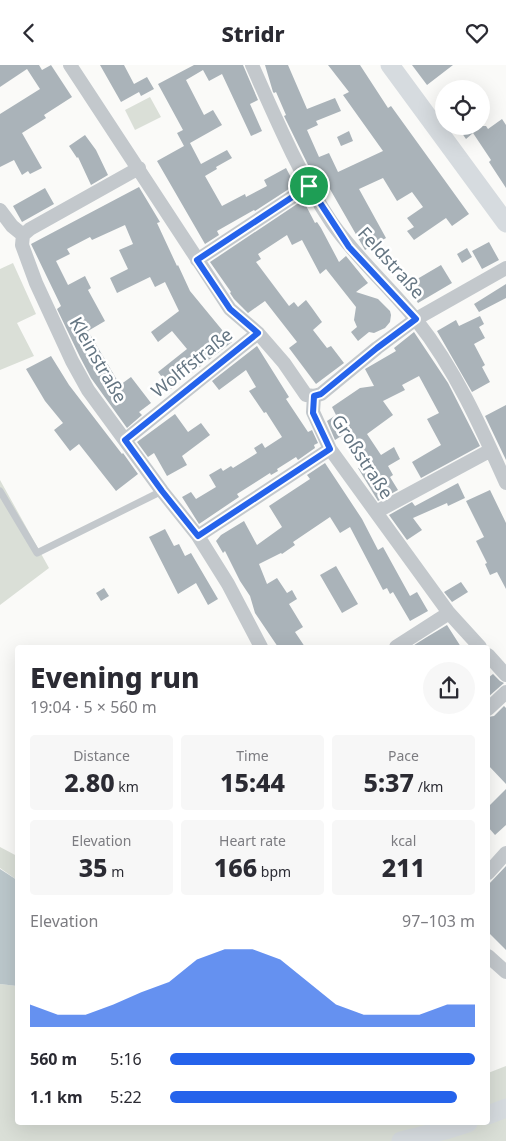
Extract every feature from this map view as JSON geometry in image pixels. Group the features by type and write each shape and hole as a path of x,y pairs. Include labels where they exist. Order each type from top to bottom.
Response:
{"main road":[{"path":"390,65 506,223"},
{"path":"401,1141 462,1125"}],"street":[{"path":"70,65 230,309 258,333 284,363 306,395 314,396 321,394 416,319 506,268"},
{"name":"Feldstraße","path":"252,65 293,156 309,186 349,247 416,319 445,363 491,449 506,483"},
{"path":"0,210 12,226 23,235 30,229 138,168"},
{"path":"197,260 309,186"},
{"name":"Kleinstraße","path":"23,235 22,245 36,283 72,361 88,390 162,491 198,536 228,584 260,645"},
{"name":"Wolffstraße","path":"125,440 258,333"},
{"name":"Großstraße","path":"314,396 313,413 330,449 449,613 478,645"},
{"path":"198,536 330,449"},
{"path":"376,512 491,449"},
{"path":"399,645 449,613"},
{"path":"490,657 506,675"},
{"path":"490,707 506,692"},
{"path":"490,871 506,853"},
{"path":"490,958 506,971"}],"lane":[{"path":"0,491 37,553 162,491"}],"shaded area":[{"path":"150,97 161,117 135,130 125,110"},
{"path":"13,263 36,314 17,323 34,356 0,370 0,269"},
{"path":"0,480 49,568 0,605"},
{"path":"0,847 15,855 15,879 0,868"},
{"path":"0,869 15,879 15,986 0,984"},
{"path":"0,984 15,986 15,1125 490,1125 490,1072 506,1066 506,1141 0,1141"}],"building":[{"path":"0,65 39,65 42,70 51,65 72,97 44,115 46,118 22,133 42,168 30,174 28,171 22,175 14,160 0,167 0,114 40,89 27,69 0,87"},
{"path":"100,65 124,65 134,84 147,77 154,89 141,96 139,92 121,102"},
{"path":"194,65 243,65 258,100 250,104 262,131 251,136 222,74 209,81 203,70 186,80 204,115 213,110 222,125 190,143 201,164 227,150 232,158 205,176 222,206 245,194 246,197 267,186 264,180 286,168 295,185 255,211 217,231 219,235 205,244 157,161 184,146 177,133 183,130 158,84"},
{"path":"265,65 288,65 307,109 335,98 341,111 316,121 318,125 307,130 319,157 329,153 338,172 383,151 343,95 349,92 328,65 360,65 388,108 391,106 469,214 452,226 446,218 414,240 407,231 414,227 407,218 423,207 412,192 397,201 383,178 359,189 386,238 365,250 319,170 312,173 284,116 286,115 276,92 273,92"},
{"path":"412,65 453,65 427,85"},
{"path":"502,119 506,125 506,188 474,135 490,135 490,128"},
{"path":"349,131 353,141 341,146 337,137"},
{"path":"85,135 96,150 108,175 91,185 78,157 69,146"},
{"path":"139,187 160,222 157,223 190,291 232,342 171,389 158,372 187,349 172,331 158,342 151,332 179,311 165,282 155,287 150,277 117,293 110,278 128,269 119,250 133,244 125,225 92,240 90,237 67,249 70,254 56,261 68,285 85,276 91,288 88,290 105,321 88,331 120,385 131,377 151,403 139,412 142,415 127,428 91,378 80,357 57,309 61,306 31,244"},
{"path":"45,188 54,204 22,222 13,206"},
{"path":"303,200 315,223 317,222 321,228 339,262 346,256 368,283 356,292 378,299 390,311 391,315 390,322 385,328 374,333 369,332 358,341 351,332 357,327 354,320 356,307 326,269 320,274 302,240 292,245 287,235 258,254 261,259 256,262 289,306 294,302 298,307 306,300 322,322 313,330 327,348 331,346 344,363 316,384 289,348 297,342 265,301 248,313 234,299 210,262"},
{"path":"489,242 499,260 482,269 472,251"},
{"path":"467,248 472,257 462,263 457,254"},
{"path":"441,265 452,283 418,303 407,285"},
{"path":"506,284 506,298 479,312 474,304"},
{"path":"480,316 484,324 479,327 485,338 474,344 485,365 482,367 490,382 472,392 437,331 456,320 459,326"},
{"path":"414,332 448,383 480,446 421,478 412,462 441,445 427,419 439,413 419,376 402,385 405,390 383,401 393,415 367,434 381,455 394,447 400,459 388,466 393,475 390,477 398,490 378,501 358,468 363,466 343,435 335,440 327,421 336,415 332,407 360,388 374,386 365,369 396,351 394,348"},
{"path":"257,346 289,397 286,399 308,432 312,430 318,443 314,445 315,448 298,460 296,457 277,469 278,471 271,475 270,473 237,494 239,497 199,524 182,497 191,492 196,499 216,487 209,475 221,468 223,471 231,466 233,468 257,453 254,448 262,443 265,448 282,437 266,412 264,413 249,391 256,387 246,370 219,390 212,381"},
{"path":"51,356 69,385 138,474 116,491 79,444 70,451 54,430 63,423 45,401 26,369"},
{"path":"506,405 506,460 485,416"},
{"path":"175,414 188,432 201,423 210,435 182,456 187,465 167,476 154,453 148,457 137,442"},
{"path":"325,463 362,519 378,550 383,547 410,596 417,592 428,611 410,621 393,592 390,594 387,588 383,590 350,527 340,533 330,517 293,542 295,545 282,554 259,564 267,584 277,578 287,593 292,590 297,599 289,604 303,627 295,632 304,645 277,645 255,613 250,596 225,551 223,553 216,541 221,535 244,521 257,545 282,527 269,506 310,479 307,475"},
{"path":"458,483 465,498 448,506 447,503 413,518 422,530 407,540 389,515 412,502 415,506"},
{"path":"490,490 506,523 506,589 497,572 490,575 485,564 487,563 476,541 484,537 466,501"},
{"path":"165,529 174,546 179,544 185,556 191,553 218,599 208,605 196,583 178,594 149,537"},
{"path":"336,566 358,604 342,613 320,575"},
{"path":"461,582 468,592 452,602 444,592"},
{"path":"104,588 109,596 101,601 96,593"},
{"path":"447,625 460,645 414,645"},
{"path":"493,674 504,683 490,695 490,676"},
{"path":"504,706 506,708 506,784 490,767 490,717 494,716"},
{"path":"506,789 506,825 495,835 490,829 490,805"},
{"path":"506,866 506,950 490,934 490,883"}],"route":[{"path":"309,186 349,247 416,319 321,394 314,396 313,413 330,449 198,536 125,440 258,333 230,309 197,260 309,186"}]}
